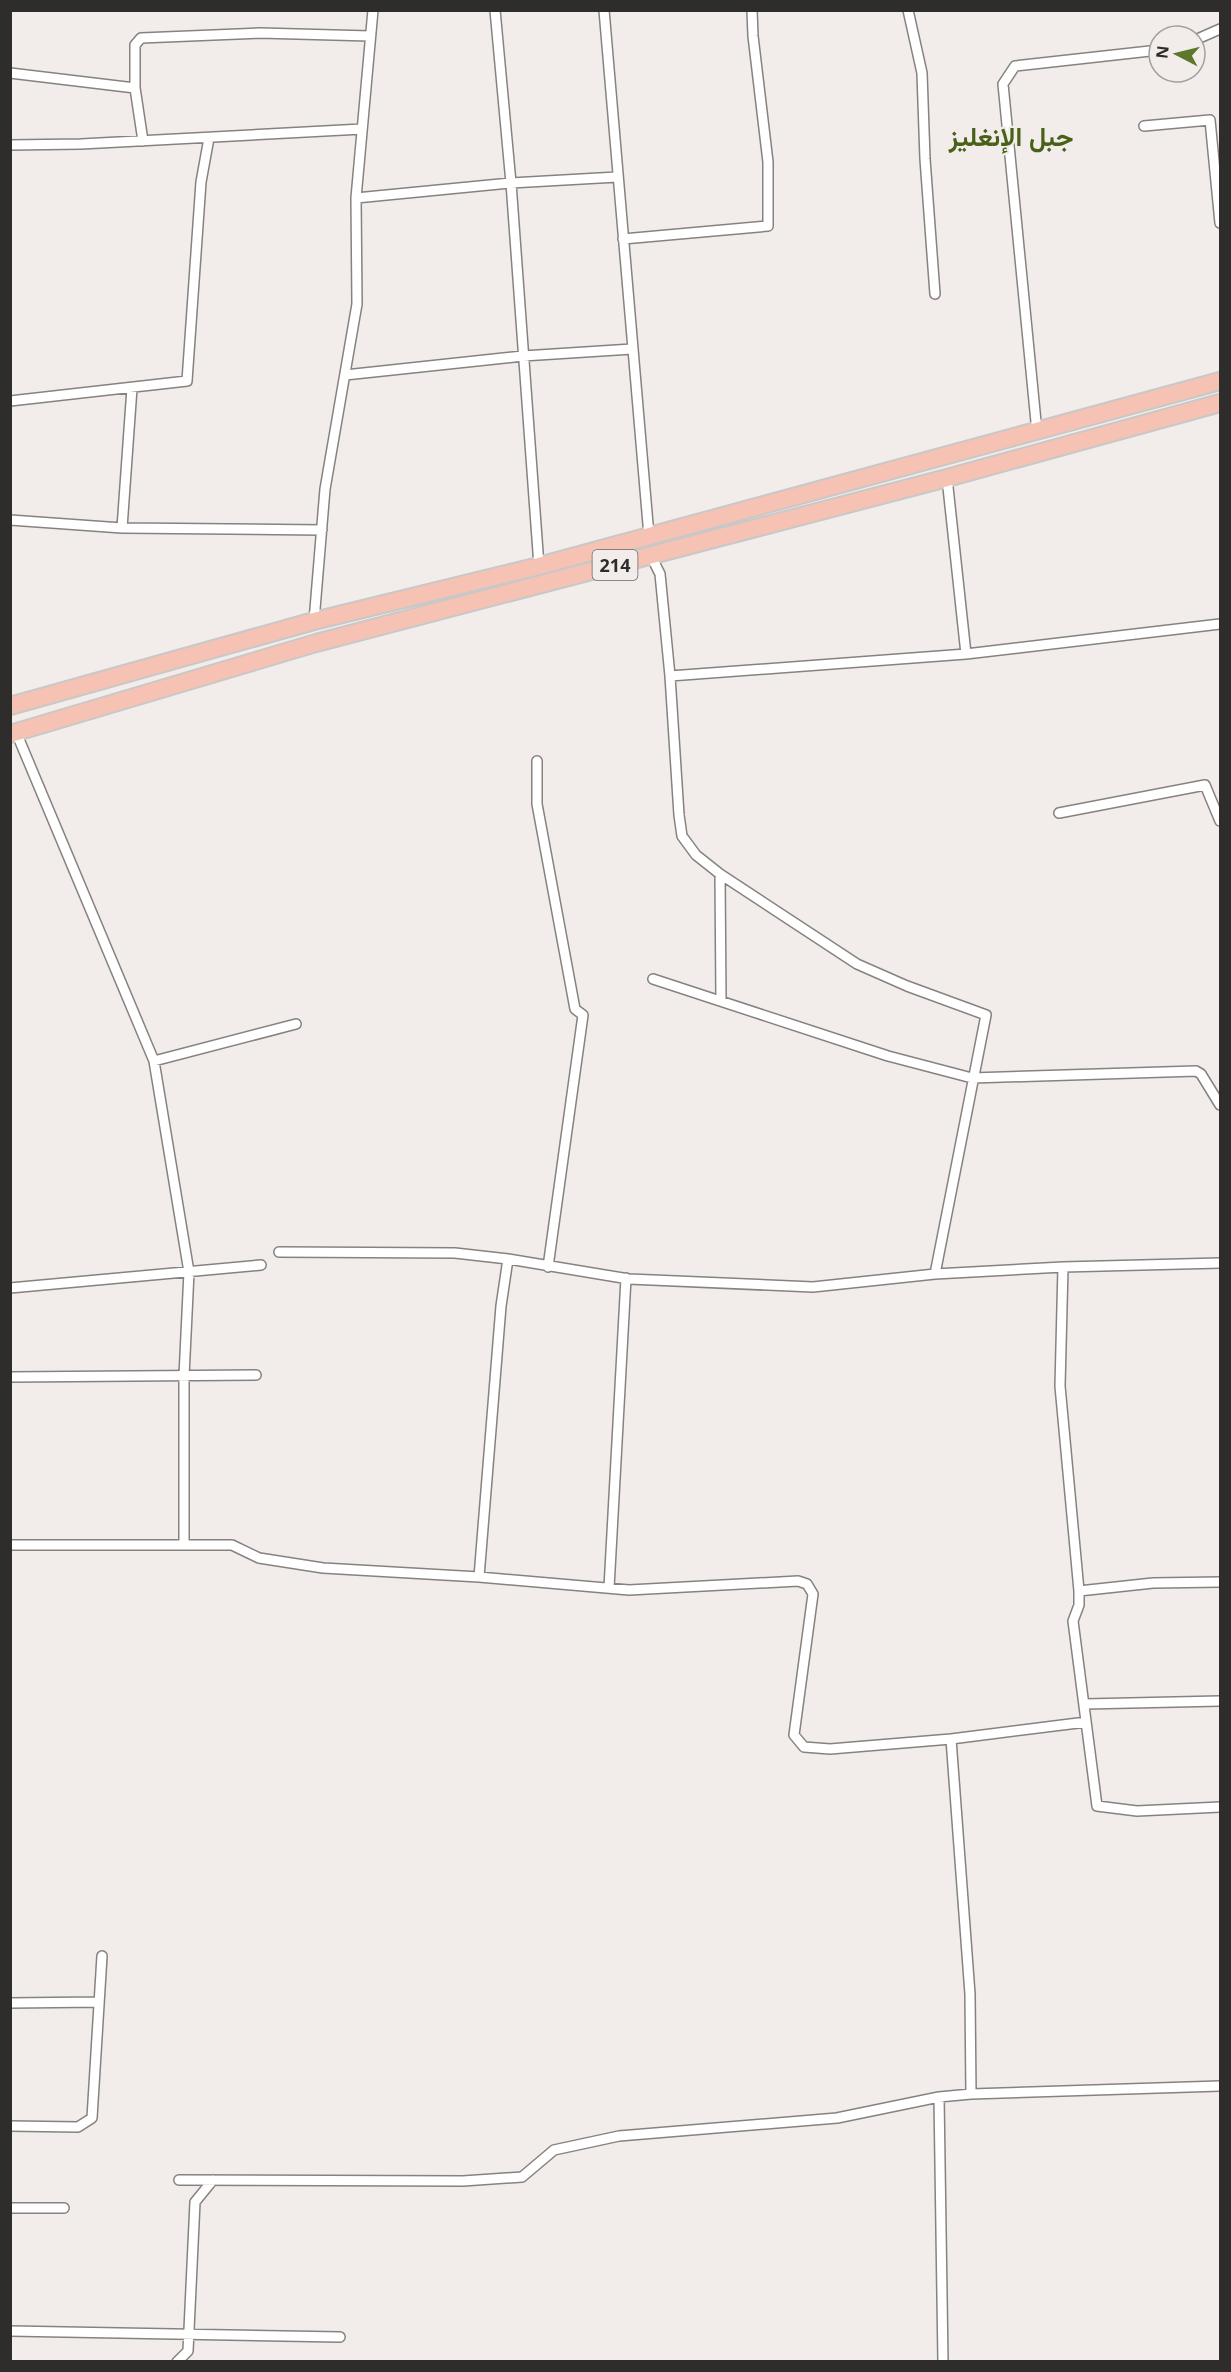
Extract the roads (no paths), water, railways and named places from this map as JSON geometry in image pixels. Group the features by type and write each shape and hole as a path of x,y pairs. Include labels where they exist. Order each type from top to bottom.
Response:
{"highway":[{"name":"214","path":"10,706 314,621 649,537 1221,381"},
{"name":"214","path":"13,733 316,643 947,478 1221,403"}],"street":[{"path":"314,621 325,489 357,304 356,198 373,10"},
{"path":"495,10 511,183 539,566"},
{"path":"604,10 649,537"},
{"path":"623,238 768,226 768,162 752,10"},
{"path":"908,10 922,73 925,159 935,294"},
{"path":"1207,35 1221,29"},
{"path":"143,141 135,88 135,45 141,38 260,33 370,36"},
{"path":"1037,432 1003,84 1015,66 1147,51"},
{"path":"10,73 135,88"},
{"path":"1144,126 1209,120 1221,223"},
{"path":"10,145 209,138 362,129"},
{"path":"10,401 187,381 201,182 209,138"},
{"path":"356,198 511,183 618,177"},
{"path":"345,375 524,356 632,349"},
{"path":"122,528 132,388"},
{"path":"947,478 966,654"},
{"path":"10,520 122,528 322,530"},
{"path":"651,556 660,574 682,836 696,855 720,874 857,964 907,986 986,1015 935,1274"},
{"path":"670,676 966,654 1221,624"},
{"path":"13,733 154,1061 189,1272 184,1376 184,1545"},
{"path":"537,761 537,804 575,1008 584,1015 548,1267"},
{"path":"1059,813 1205,785 1221,821"},
{"path":"720,874 721,1002"},
{"path":"652,979 888,1056 972,1078 1189,1069 1201,1074 1221,1105"},
{"path":"154,1061 296,1024"},
{"path":"279,1252 454,1253 508,1259 626,1278 813,1287 935,1274 1064,1267 1221,1263"},
{"path":"479,1577 501,1306 508,1259"},
{"path":"10,1288 261,1265"},
{"path":"1064,1267 1060,1386 1079,1591 1079,1605 1073,1621 1097,1806 1137,1811 1221,1807"},
{"path":"609,1588 626,1278"},
{"path":"10,1377 256,1376"},
{"path":"10,1545 232,1545 259,1558 323,1568 479,1577 629,1590 798,1581 807,1584 813,1594 794,1735 804,1747 830,1749 1086,1722"},
{"path":"1079,1591 1153,1583 1221,1582"},
{"path":"1084,1704 1221,1701"},
{"path":"951,1738 970,1994 971,2094"},
{"path":"10,2126 78,2127 92,2118 102,1956"},
{"path":"10,2003 99,2002"},
{"path":"179,2180 462,2181 522,2177 554,2150 619,2136 837,2118 939,2097 971,2094 1221,2086"},
{"path":"939,2097 943,2361"},
{"path":"188,2361 195,2202 213,2180"},
{"path":"10,2208 64,2208"},
{"path":"10,2331 340,2337"},
{"path":"177,2361 188,2351"}],"district":[{"name":"جبل الإنغليز","path":"1011,136"}]}
